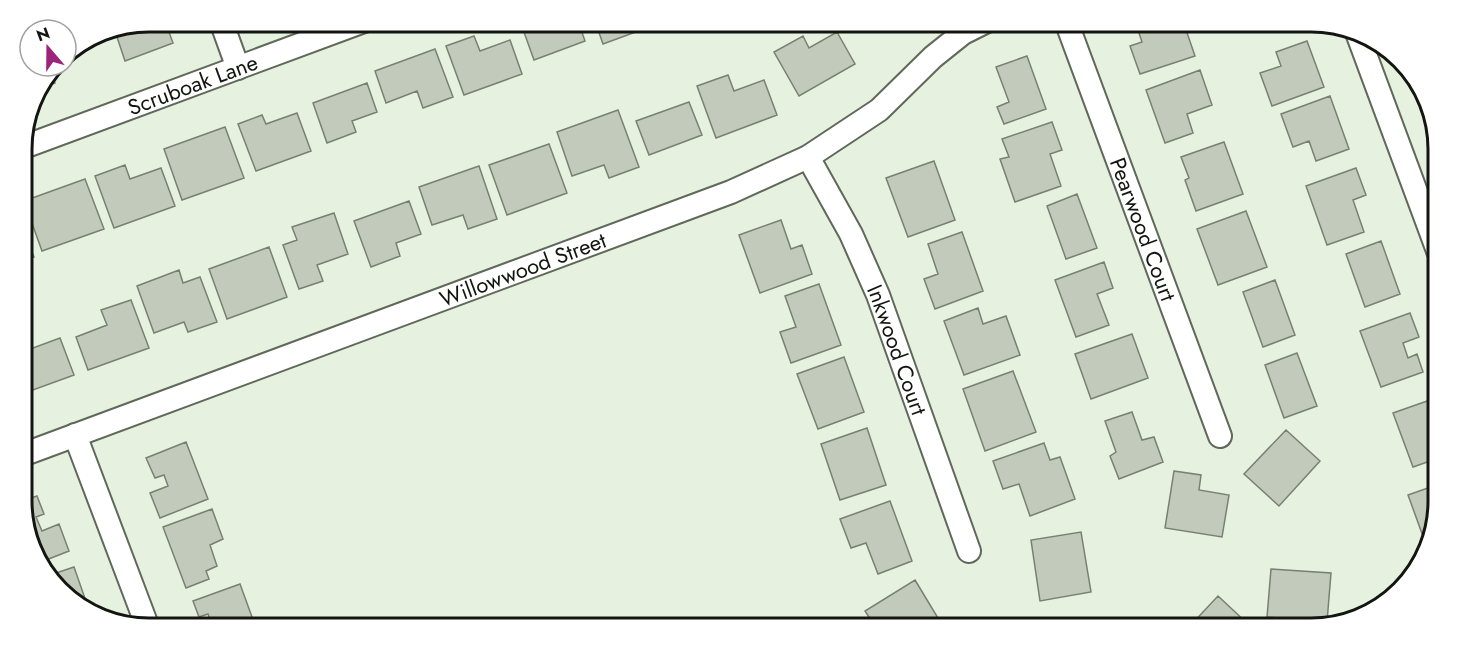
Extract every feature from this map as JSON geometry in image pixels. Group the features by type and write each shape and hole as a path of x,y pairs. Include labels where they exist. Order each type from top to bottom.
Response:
{"street":[{"path":"225,32 238,68"},
{"name":"Scruboak Lane","path":"32,143 335,32"},
{"name":"Willowwood Street","path":"32,451 731,192 808,157 879,110 933,57 965,32"},
{"name":"Pearwood Court","path":"1070,32 1220,436"},
{"path":"1361,42 1428,224"},
{"name":"Inkwood Court","path":"808,157 851,234 878,295 969,551"},
{"path":"75,435 144,617"}],"building":[{"path":"169,32 173,43 125,61 117,36 133,33"},
{"path":"524,32 582,32 585,41 534,60"},
{"path":"599,32 636,32 603,44"},
{"path":"837,32 855,64 799,96 774,52 803,36 809,48"},
{"path":"1139,32 1187,32 1195,56 1140,74 1130,46 1142,42"},
{"path":"474,36 480,51 510,40 522,74 464,95 446,46"},
{"path":"1307,41 1324,87 1272,106 1260,73 1281,66 1276,52"},
{"path":"435,49 453,97 423,108 417,91 386,103 375,71"},
{"path":"1027,56 1046,109 1004,124 997,107 1009,102 996,67"},
{"path":"1200,70 1212,105 1187,114 1193,133 1165,143 1146,90"},
{"path":"728,75 734,91 764,80 777,115 716,138 697,86"},
{"path":"367,83 377,112 352,121 356,132 327,143 313,103"},
{"path":"1330,96 1349,149 1316,161 1309,141 1293,147 1281,114"},
{"path":"689,102 702,135 649,155 636,121"},
{"path":"618,110 639,167 609,178 604,165 572,176 557,132"},
{"path":"297,113 311,151 256,171 238,124 262,115 266,124"},
{"path":"1052,122 1062,150 1050,154 1061,186 1015,202 1000,159 1009,157 1002,139"},
{"path":"225,127 244,178 182,200 164,149"},
{"path":"1224,142 1243,194 1196,211 1185,180 1189,178 1181,157"},
{"path":"549,144 567,193 507,215 489,165"},
{"path":"934,161 955,220 908,237 886,178"},
{"path":"125,165 130,179 161,168 175,206 114,228 95,176"},
{"path":"479,166 497,219 468,229 463,215 432,225 419,187"},
{"path":"1356,168 1366,195 1353,200 1364,232 1327,245 1306,186"},
{"path":"85,179 104,229 42,251 32,223 32,198"},
{"path":"1077,194 1097,248 1066,259 1047,206"},
{"path":"409,201 421,234 396,243 400,256 371,267 354,221"},
{"path":"1246,211 1267,267 1218,285 1197,229"},
{"path":"334,213 348,254 317,265 323,281 299,289 283,245 297,240 292,227"},
{"path":"781,220 791,249 802,245 812,274 760,293 739,235"},
{"path":"962,232 983,291 935,309 924,279 938,274 928,244"},
{"path":"1381,241 1400,294 1365,307 1346,254"},
{"path":"269,247 287,297 227,319 209,269"},
{"path":"1104,262 1113,288 1097,294 1109,325 1076,337 1055,280"},
{"path":"179,270 183,283 200,277 217,322 188,332 184,322 154,333 137,286"},
{"path":"1275,280 1295,335 1263,347 1243,292"},
{"path":"819,284 841,345 791,363 780,332 796,327 785,296"},
{"path":"131,300 149,348 88,370 76,337 107,325 101,310"},
{"path":"978,308 983,324 1006,316 1020,355 964,375 944,321"},
{"path":"1410,313 1419,337 1403,343 1408,358 1417,354 1423,372 1381,387 1360,331"},
{"path":"1132,334 1148,378 1091,399 1075,354"},
{"path":"60,338 74,375 32,390 32,348"},
{"path":"1297,353 1317,406 1284,418 1265,365"},
{"path":"844,357 864,412 818,429 797,374"},
{"path":"1013,371 1036,432 985,451 963,389"},
{"path":"1428,401 1428,462 1413,467 1393,413"},
{"path":"1132,412 1142,440 1154,437 1163,462 1119,479 1110,456 1116,452 1105,421"},
{"path":"867,428 886,485 840,500 821,444"},
{"path":"1286,430 1320,461 1279,506 1244,474"},
{"path":"186,442 208,499 160,518 150,493 168,486 164,475 155,478 146,458"},
{"path":"1044,443 1050,460 1060,457 1075,499 1030,516 1019,484 1003,489 993,461"},
{"path":"1174,471 1201,475 1199,490 1229,495 1222,537 1165,528"},
{"path":"1428,488 1428,508 1423,535 1408,495"},
{"path":"37,496 44,514 36,517 42,531 59,524 69,551 47,560 35,531 32,498"},
{"path":"890,501 912,561 878,574 866,543 851,548 840,519"},
{"path":"212,509 223,539 210,545 217,566 206,571 209,579 186,588 163,527"},
{"path":"1081,532 1091,592 1040,601 1031,540"},
{"path":"74,567 85,599 66,583 57,573"},
{"path":"1271,569 1331,573 1328,616 1267,617"},
{"path":"915,580 938,617 869,617 865,611"},
{"path":"240,584 252,618 209,618 208,614 199,617 193,601"},
{"path":"1218,596 1241,617 1198,617"}]}
